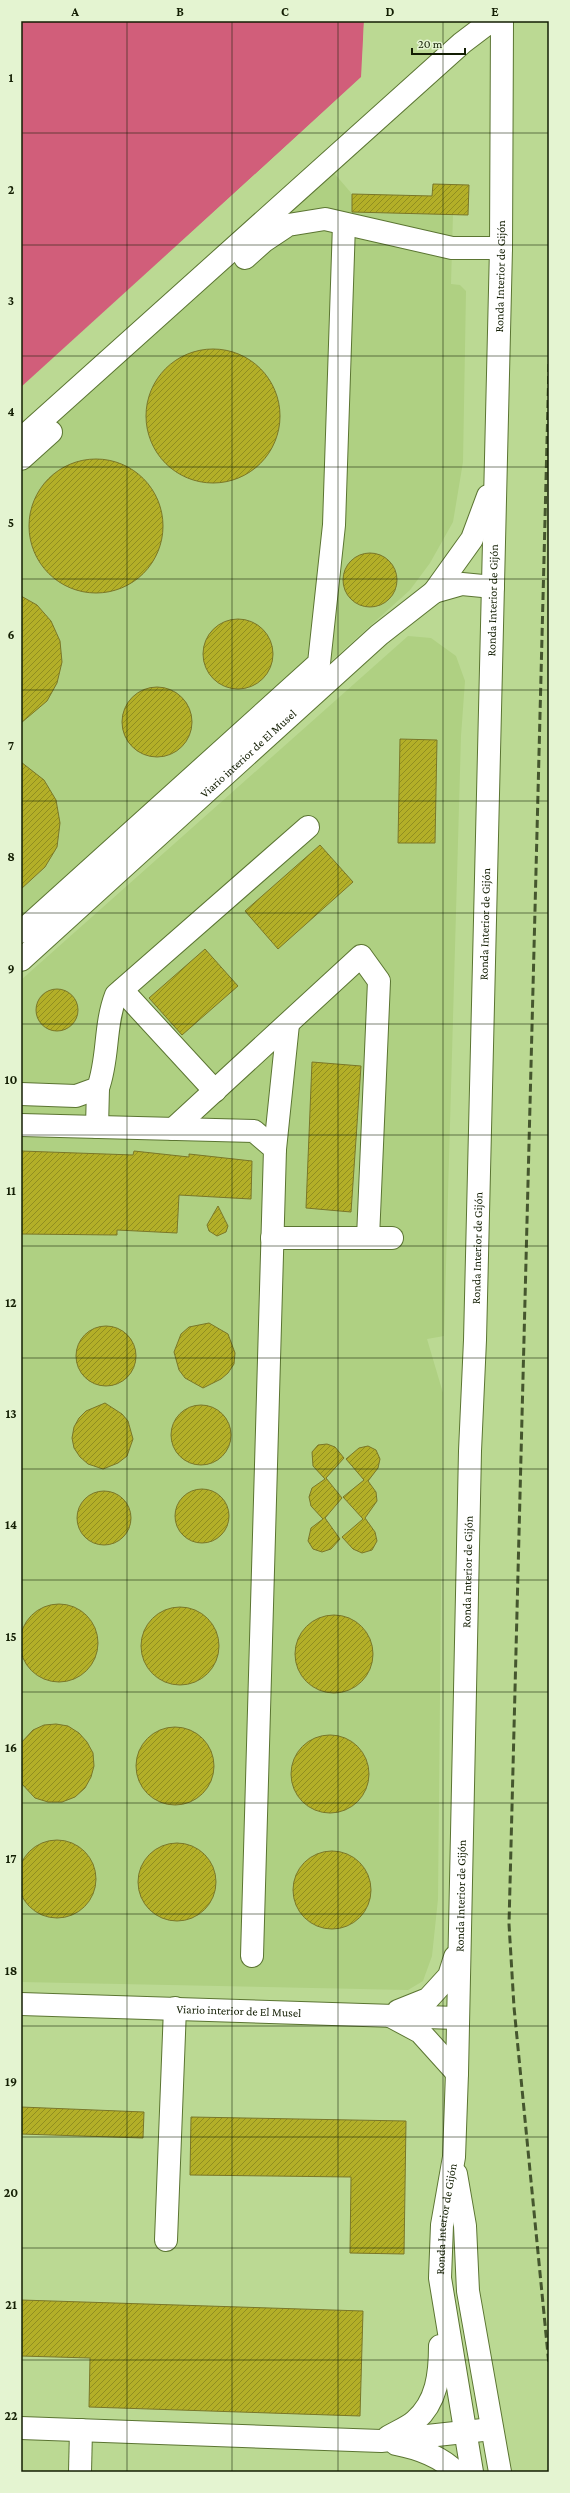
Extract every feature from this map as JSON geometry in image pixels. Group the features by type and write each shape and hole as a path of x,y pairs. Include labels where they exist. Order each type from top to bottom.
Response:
{"lane":[{"path":"21,439 462,43 491,21"},
{"name":"Ronda Interior de Gijón","path":"472,2472 440,2278 442,2225 454,2157 457,2073 457,2018 493,587 500,248 502,21"},
{"path":"21,459 264,241 288,225 325,218 344,224 452,248 500,248"},
{"path":"21,932 319,662 334,525 344,224"},
{"path":"434,592 472,539 494,482"},
{"name":"Viario interior de El Musel","path":"21,960 379,635 434,592 462,584 493,587"},
{"path":"97,1127 98,1088 105,1070 108,1014 116,995 308,827"},
{"path":"173,1129 361,956 379,981 368,1238"},
{"path":"122,990 215,1091"},
{"path":"252,1956 275,1149 288,1024"},
{"path":"21,1094 76,1096 98,1088"},
{"path":"21,1125 254,1131 275,1149"},
{"path":"272,1238 392,1238"},
{"path":"387,2014 428,1999 449,1976 459,1946"},
{"name":"Viario interior de El Musel","path":"21,2004 387,2014 457,2018"},
{"path":"166,2240 175,2008"},
{"path":"387,2014 420,2032 457,2073"},
{"path":"454,2157 465,2226 468,2291 500,2472"},
{"path":"381,2441 414,2421 431,2401 440,2372 440,2278"},
{"path":"21,2428 381,2441 492,2429"},
{"path":"80,2472 81,2430"},
{"path":"381,2441 410,2446 440,2460 456,2472"}],"shaded area":[{"path":"21,21 364,21 362,77 21,387"},
{"path":"334,173 352,194 352,212 453,214 451,284 460,285 466,291 463,462 453,522 430,563 410,590 21,940 21,449"},
{"path":"408,636 431,638 456,656 465,681 461,736 444,1336 427,1339 443,1393 438,1899 432,1956 423,1981 408,1990 21,1982 21,980"}],"pier":[{"path":"364,21 366,21 363,79 21,389 361,77"}],"building":[{"path":"433,184 469,185 468,215 352,212 352,194 432,196"},
{"path":"220,349 233,351 261,368 278,396 280,416 278,436 261,464 233,481 206,483 193,481 165,464 148,436 146,409 148,396 165,368 193,351"},
{"path":"103,459 116,461 128,466 144,478 156,494 161,506 163,526 161,546 156,558 144,574 128,586 116,591 89,593 76,591 64,586 48,574 36,558 31,546 29,519 31,506 36,494 48,478 64,466 76,461"},
{"path":"365,553 375,553 385,557 393,565 397,575 397,585 393,595 385,603 375,607 365,607 355,603 347,595 343,585 343,575 347,565 355,557"},
{"path":"21,596 37,605 51,621 60,641 62,662 57,683 47,701 21,723"},
{"path":"238,619 251,622 263,629 270,641 273,654 270,667 263,679 251,686 238,689 225,686 213,679 206,667 203,654 206,641 213,629 225,622"},
{"path":"157,687 170,690 182,697 189,709 192,722 189,735 182,747 170,754 157,757 144,754 132,747 125,735 122,722 125,709 132,697 144,690"},
{"path":"400,739 437,740 435,843 398,843"},
{"path":"21,762 44,780 56,800 60,823 57,847 45,867 21,889"},
{"path":"320,845 353,882 278,949 245,911"},
{"path":"205,949 238,986 182,1035 149,998"},
{"path":"53,989 61,989 69,992 75,998 78,1010 75,1022 69,1028 61,1031 53,1031 45,1028 39,1022 36,1014 36,1006 39,998 45,992"},
{"path":"312,1062 361,1066 351,1212 306,1208"},
{"path":"21,1151 133,1155 134,1151 189,1157 189,1154 252,1161 251,1199 179,1195 177,1233 117,1230 117,1235 21,1234"},
{"path":"218,1206 228,1226 226,1232 217,1236 209,1231 207,1225"},
{"path":"209,1323 228,1334 235,1353 234,1364 228,1373 221,1379 203,1388 185,1378 179,1370 174,1352 181,1334 189,1327"},
{"path":"100,1326 112,1326 123,1331 131,1339 136,1350 134,1368 123,1381 112,1386 100,1386 89,1381 81,1373 76,1362 76,1350 81,1339 89,1331"},
{"path":"105,1403 122,1414 128,1421 133,1439 127,1456 118,1463 103,1469 88,1464 80,1457 74,1448 72,1438 74,1427 79,1418 86,1411"},
{"path":"195,1405 207,1405 223,1413 229,1423 231,1435 229,1447 223,1457 207,1465 195,1465 179,1457 171,1441 171,1429 179,1413"},
{"path":"327,1444 335,1447 344,1458 326,1478 342,1498 325,1518 340,1539 331,1549 322,1552 313,1549 308,1541 311,1528 323,1519 311,1506 309,1497 312,1488 325,1479 313,1466 312,1452 318,1445"},
{"path":"368,1446 376,1450 380,1459 378,1468 368,1481 376,1492 377,1501 365,1518 375,1532 377,1541 372,1550 362,1553 353,1549 342,1537 363,1519 343,1497 364,1480 346,1459 359,1448"},
{"path":"197,1489 207,1489 217,1493 225,1501 229,1511 229,1521 225,1531 217,1539 207,1543 197,1543 187,1539 179,1531 175,1521 175,1511 179,1501 187,1493"},
{"path":"99,1491 109,1491 119,1495 127,1503 131,1513 131,1523 127,1533 119,1541 109,1545 99,1545 89,1541 81,1533 77,1523 77,1513 81,1503 89,1495"},
{"path":"59,1604 74,1607 87,1615 95,1628 98,1643 95,1658 87,1671 74,1679 59,1682 44,1679 31,1671 23,1658 20,1643 23,1628 31,1615 44,1607"},
{"path":"180,1607 195,1610 208,1618 216,1631 219,1646 216,1661 208,1674 195,1682 180,1685 165,1682 152,1674 144,1661 141,1646 144,1631 152,1618 165,1610"},
{"path":"334,1615 349,1618 362,1626 370,1639 373,1654 370,1669 362,1682 349,1690 334,1693 319,1690 306,1682 298,1669 295,1654 298,1639 306,1626 319,1618"},
{"path":"56,1724 68,1726 79,1733 87,1742 93,1753 94,1766 91,1777 85,1788 75,1797 62,1802 48,1802 35,1798 21,1783 21,1743 33,1730 44,1725"},
{"path":"175,1727 190,1730 203,1738 211,1751 214,1766 211,1781 203,1794 190,1802 175,1805 160,1802 147,1794 139,1781 136,1766 139,1751 147,1738 160,1730"},
{"path":"330,1735 345,1738 358,1746 366,1759 369,1774 366,1789 358,1802 345,1810 330,1813 315,1810 302,1802 294,1789 291,1774 294,1759 302,1746 315,1738"},
{"path":"57,1840 72,1843 79,1847 89,1857 93,1864 96,1879 93,1894 89,1901 79,1911 72,1915 57,1918 42,1915 35,1911 25,1901 21,1894 18,1879 21,1864 25,1857 35,1847 42,1843"},
{"path":"177,1843 192,1846 205,1854 213,1867 216,1882 213,1897 205,1910 192,1918 177,1921 162,1918 149,1910 141,1897 138,1882 141,1867 149,1854 162,1846"},
{"path":"332,1851 347,1854 360,1862 368,1875 371,1890 368,1905 360,1918 347,1926 332,1929 317,1926 304,1918 296,1905 293,1890 296,1875 304,1862 317,1854"},
{"path":"21,2107 144,2112 143,2138 21,2134"},
{"path":"191,2117 406,2121 404,2254 350,2253 351,2177 190,2175"},
{"path":"21,2300 363,2311 360,2416 89,2407 90,2358 21,2356"}],"railway":[{"path":"549,364 509,1924 514,2007 549,2365"}]}
